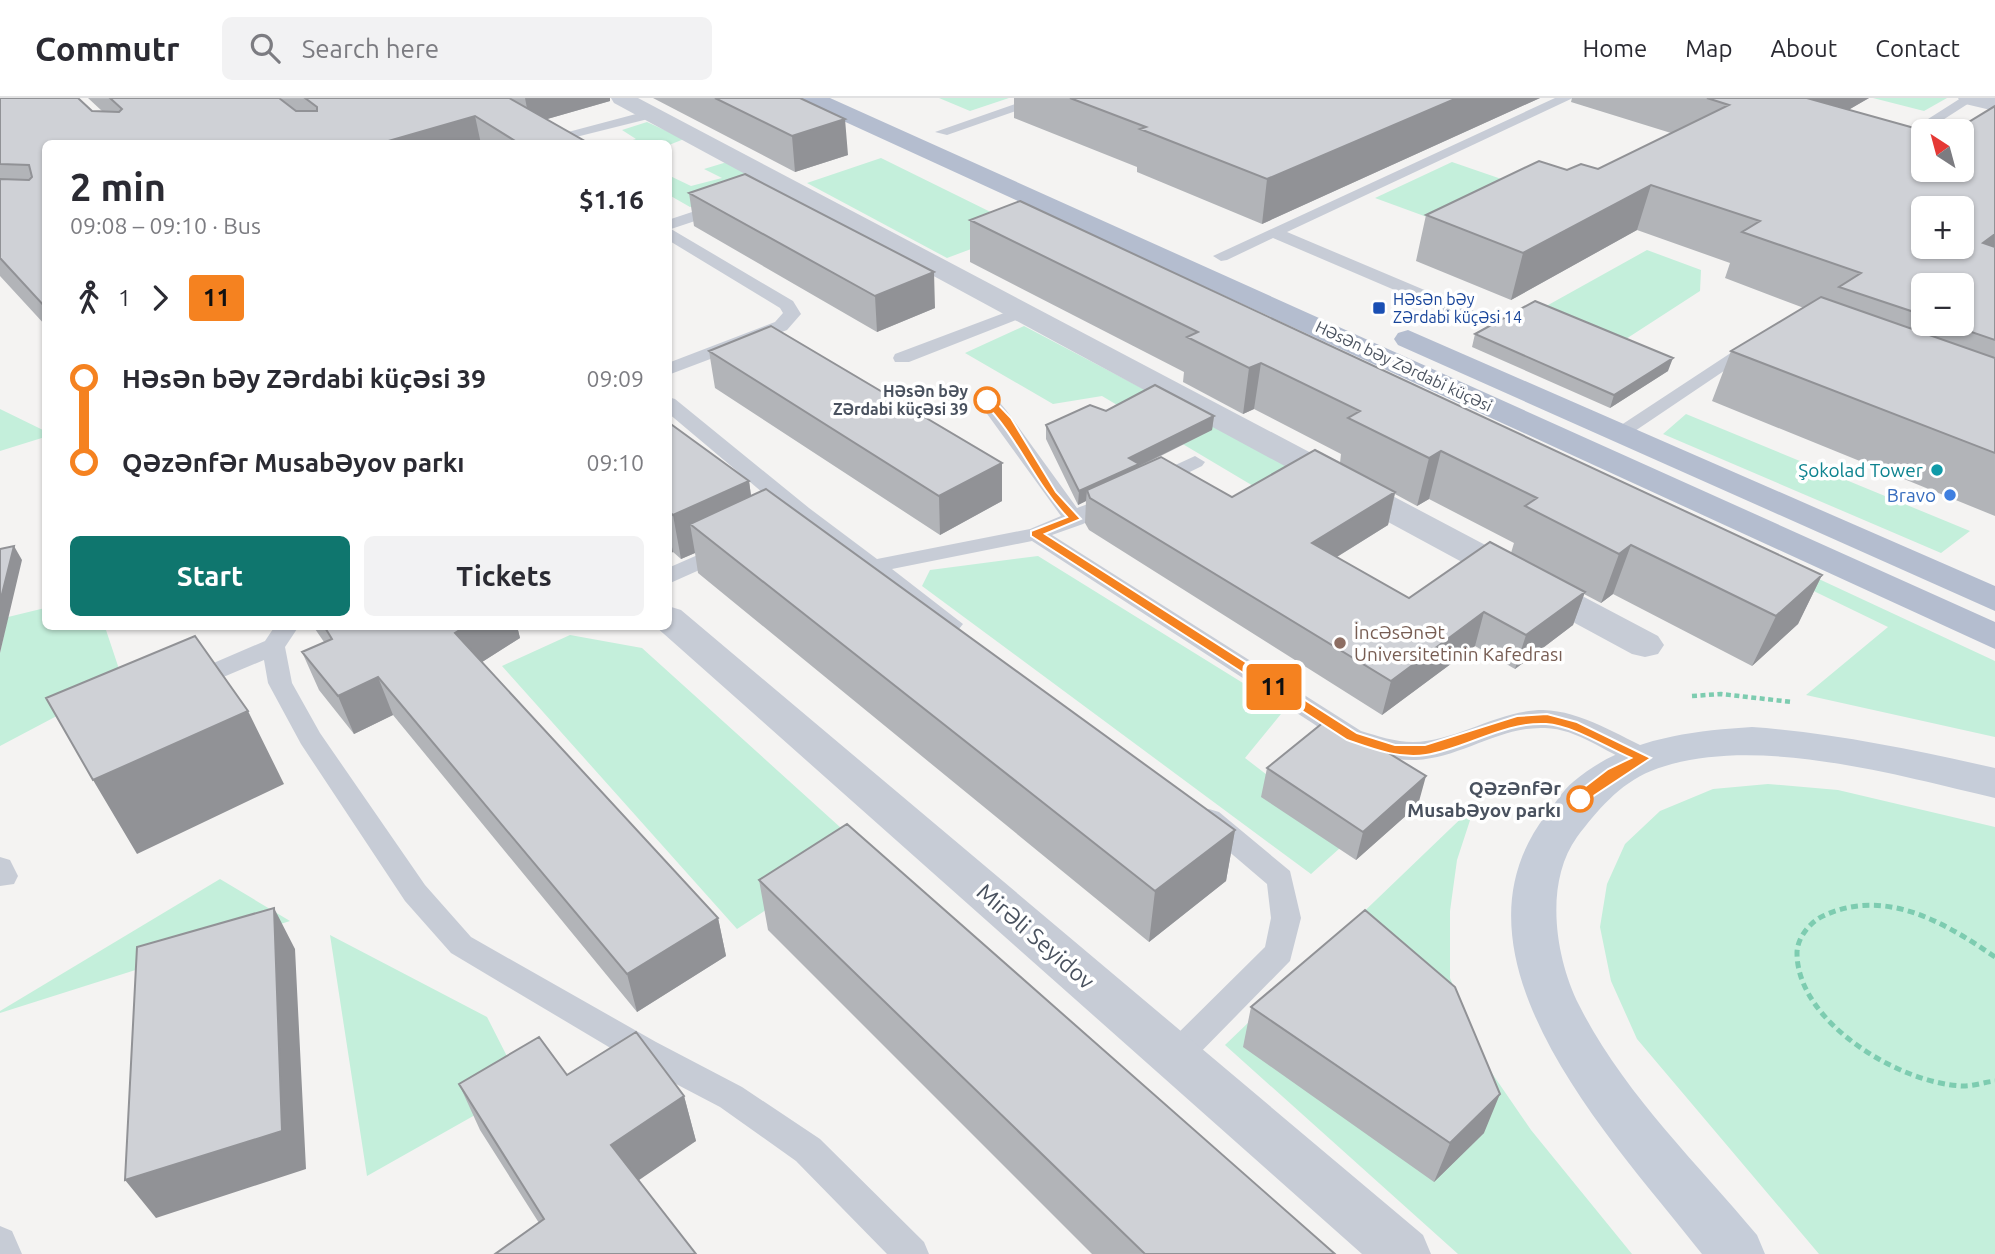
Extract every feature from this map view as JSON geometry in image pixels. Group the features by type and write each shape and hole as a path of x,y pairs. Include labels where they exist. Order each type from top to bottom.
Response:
{"main road":[{"name":"Həsən bəy Zərdabi küçəsi","path":"812,98 1995,637"},
{"name":"Həsən bəy Zərdabi küçəsi","path":"866,98 1345,311"},
{"name":"Həsən bəy Zərdabi küçəsi","path":"1382,328 1995,600"},
{"path":"1738,1254 1587,1062 1559,1016 1543,972 1534,892 1541,858 1558,825 1580,799 1613,773 1644,758 1693,745 1782,741 1830,747 1995,783"}],"street":[{"path":"622,98 651,114 764,193 1020,312 1646,645"},
{"path":"1969,98 1995,105"},
{"name":"Mirəli Seyidov","path":"672,621 1403,1254"}],"lane":[{"path":"942,132 1046,98"},
{"path":"1221,256 1566,98"},
{"path":"1879,154 1969,98"},
{"path":"543,139 651,114"},
{"path":"672,224 764,193"},
{"path":"1273,232 1473,317"},
{"path":"672,235 787,305 792,314 781,326 672,368"},
{"path":"902,358 1020,312"},
{"path":"1619,433 1764,336 1777,334"},
{"path":"987,400 1007,420 1052,494 1075,519"},
{"path":"672,406 801,513 972,640"},
{"path":"873,566 1036,534 1075,519 1195,462"},
{"path":"777,524 801,513"},
{"path":"1036,534 1352,737 1394,750 1426,750 1517,721 1547,719 1572,725 1644,758"},
{"path":"672,575 741,542"},
{"path":"172,691 280,637 280,684 310,737 415,893 461,945 645,1052 731,1097 808,1150 911,1254"},
{"path":"1175,1057 1279,952 1286,918 1280,879 1191,805"},
{"path":"0,1243 4,1254"}],"path":[{"path":"1995,957 1958,931 1914,911 1870,904 1833,909 1807,925 1797,952 1803,986 1829,1021 1867,1054 1915,1076 1964,1086 1995,1081"}],"green space":[{"path":"939,98 1009,98 970,111"},
{"path":"1873,98 1947,98 1924,111"},
{"path":"647,122 684,139 672,144 672,140 633,140 636,139 622,130"},
{"path":"881,158 1025,229 947,258 807,183"},
{"path":"727,162 765,184 690,207 672,197 672,177 691,186 722,178 704,169"},
{"path":"1452,162 1536,191 1457,228 1375,198"},
{"path":"1062,227 1995,661 1995,737 1806,695 1888,627"},
{"path":"1647,250 1701,270 1700,291 1612,348 1532,314"},
{"path":"1024,326 1303,473 1265,493 1102,396 1053,404 965,353"},
{"path":"0,409 42,430 42,438 0,451"},
{"path":"1686,414 1970,531 1941,553 1663,434"},
{"path":"1038,556 1285,709 1245,758 1350,839 1311,874 922,586 930,570"},
{"path":"42,609 42,630 106,630 123,681 0,746 0,653 8,617"},
{"path":"570,635 642,648 862,847 737,929 502,666"},
{"path":"1768,784 1838,790 1995,827 1995,1254 1819,1254 1637,1039 1611,981 1600,927 1607,884 1625,844 1660,811 1713,789"},
{"path":"1475,805 1457,860 1450,911 1450,978 1487,1066 1531,1130 1632,1254 1458,1254 1225,1045"},
{"path":"220,879 290,921 0,1013 0,1011"},
{"path":"330,935 487,1017 523,1088 367,1176"}],"building":[{"path":"0,98 78,98 92,111 119,112 122,109 110,98 279,98 296,111 317,111 317,107 305,98 509,98 583,140 514,140 475,116 392,140 42,140 42,304 0,258 0,179 29,180 32,177 29,165 0,164"},
{"path":"715,98 800,98 845,119 792,136"},
{"path":"1070,98 1457,98 1267,179"},
{"path":"1707,98 1813,98 1810,99 1911,127 1911,182 1974,182 1974,119 1995,106 1995,234 1983,243 1995,247 1995,340 1974,333 1974,273 1911,273 1911,311 1839,287 1861,273 1742,232 1760,221 1651,185 1523,253 1426,215 1539,161 1567,170 1581,164 1598,169 1729,105"},
{"path":"745,174 934,272 875,296 689,193"},
{"path":"1020,201 1822,575 1776,616 1631,545 1619,554 1525,506 1537,498 1441,451 1429,458 1348,418 1360,411 1261,363 1249,368 1187,337 1198,332 970,220"},
{"path":"1821,297 1911,329 1911,336 1932,336 1995,358 1995,453 1731,351"},
{"path":"1535,301 1673,358 1614,395 1475,334"},
{"path":"771,326 1002,463 939,496 709,351"},
{"path":"1155,385 1214,416 1129,458 1139,464 1079,491 1046,425 1090,405 1106,411"},
{"path":"672,425 749,481 672,514"},
{"path":"1315,450 1395,492 1312,543 1409,598 1490,542 1585,592 1526,635 1484,612 1391,681 1090,498 1087,490 1161,457 1232,497"},
{"path":"766,489 1235,830 1155,891 690,524"},
{"path":"14,546 0,602 0,549"},
{"path":"326,630 460,630 455,633 718,918 627,974 378,677 338,696 302,652 332,639"},
{"path":"195,636 248,711 93,780 46,698"},
{"path":"1330,717 1426,776 1363,832 1267,768"},
{"path":"847,824 1335,1254 1145,1254 759,880"},
{"path":"274,908 282,1131 125,1180 137,947"},
{"path":"1365,910 1455,987 1500,1094 1450,1143 1251,1007"},
{"path":"636,1032 684,1096 611,1145 696,1254 495,1254 544,1219 459,1084 539,1037 567,1075"}],"bus line":[{"name":"11","path":"987,400 1007,420 1052,494 1075,519 1036,534 1352,737 1394,750 1426,750 1517,721 1547,719 1572,725 1644,758 1613,773 1580,799"}],"place":[{"name":"Həsən bəy Zərdabi küçəsi 14","path":"1379,308"},
{"name":"Həsən bəy Zərdabi küçəsi 39","path":"987,400"},
{"name":"Şokolad Tower","path":"1937,470"},
{"name":"Bravo","path":"1950,495"},
{"name":"İncəsənət Universitetinin Kafedrası","path":"1340,643"},
{"name":"Qəzənfər Musabəyov parkı","path":"1580,799"}]}
